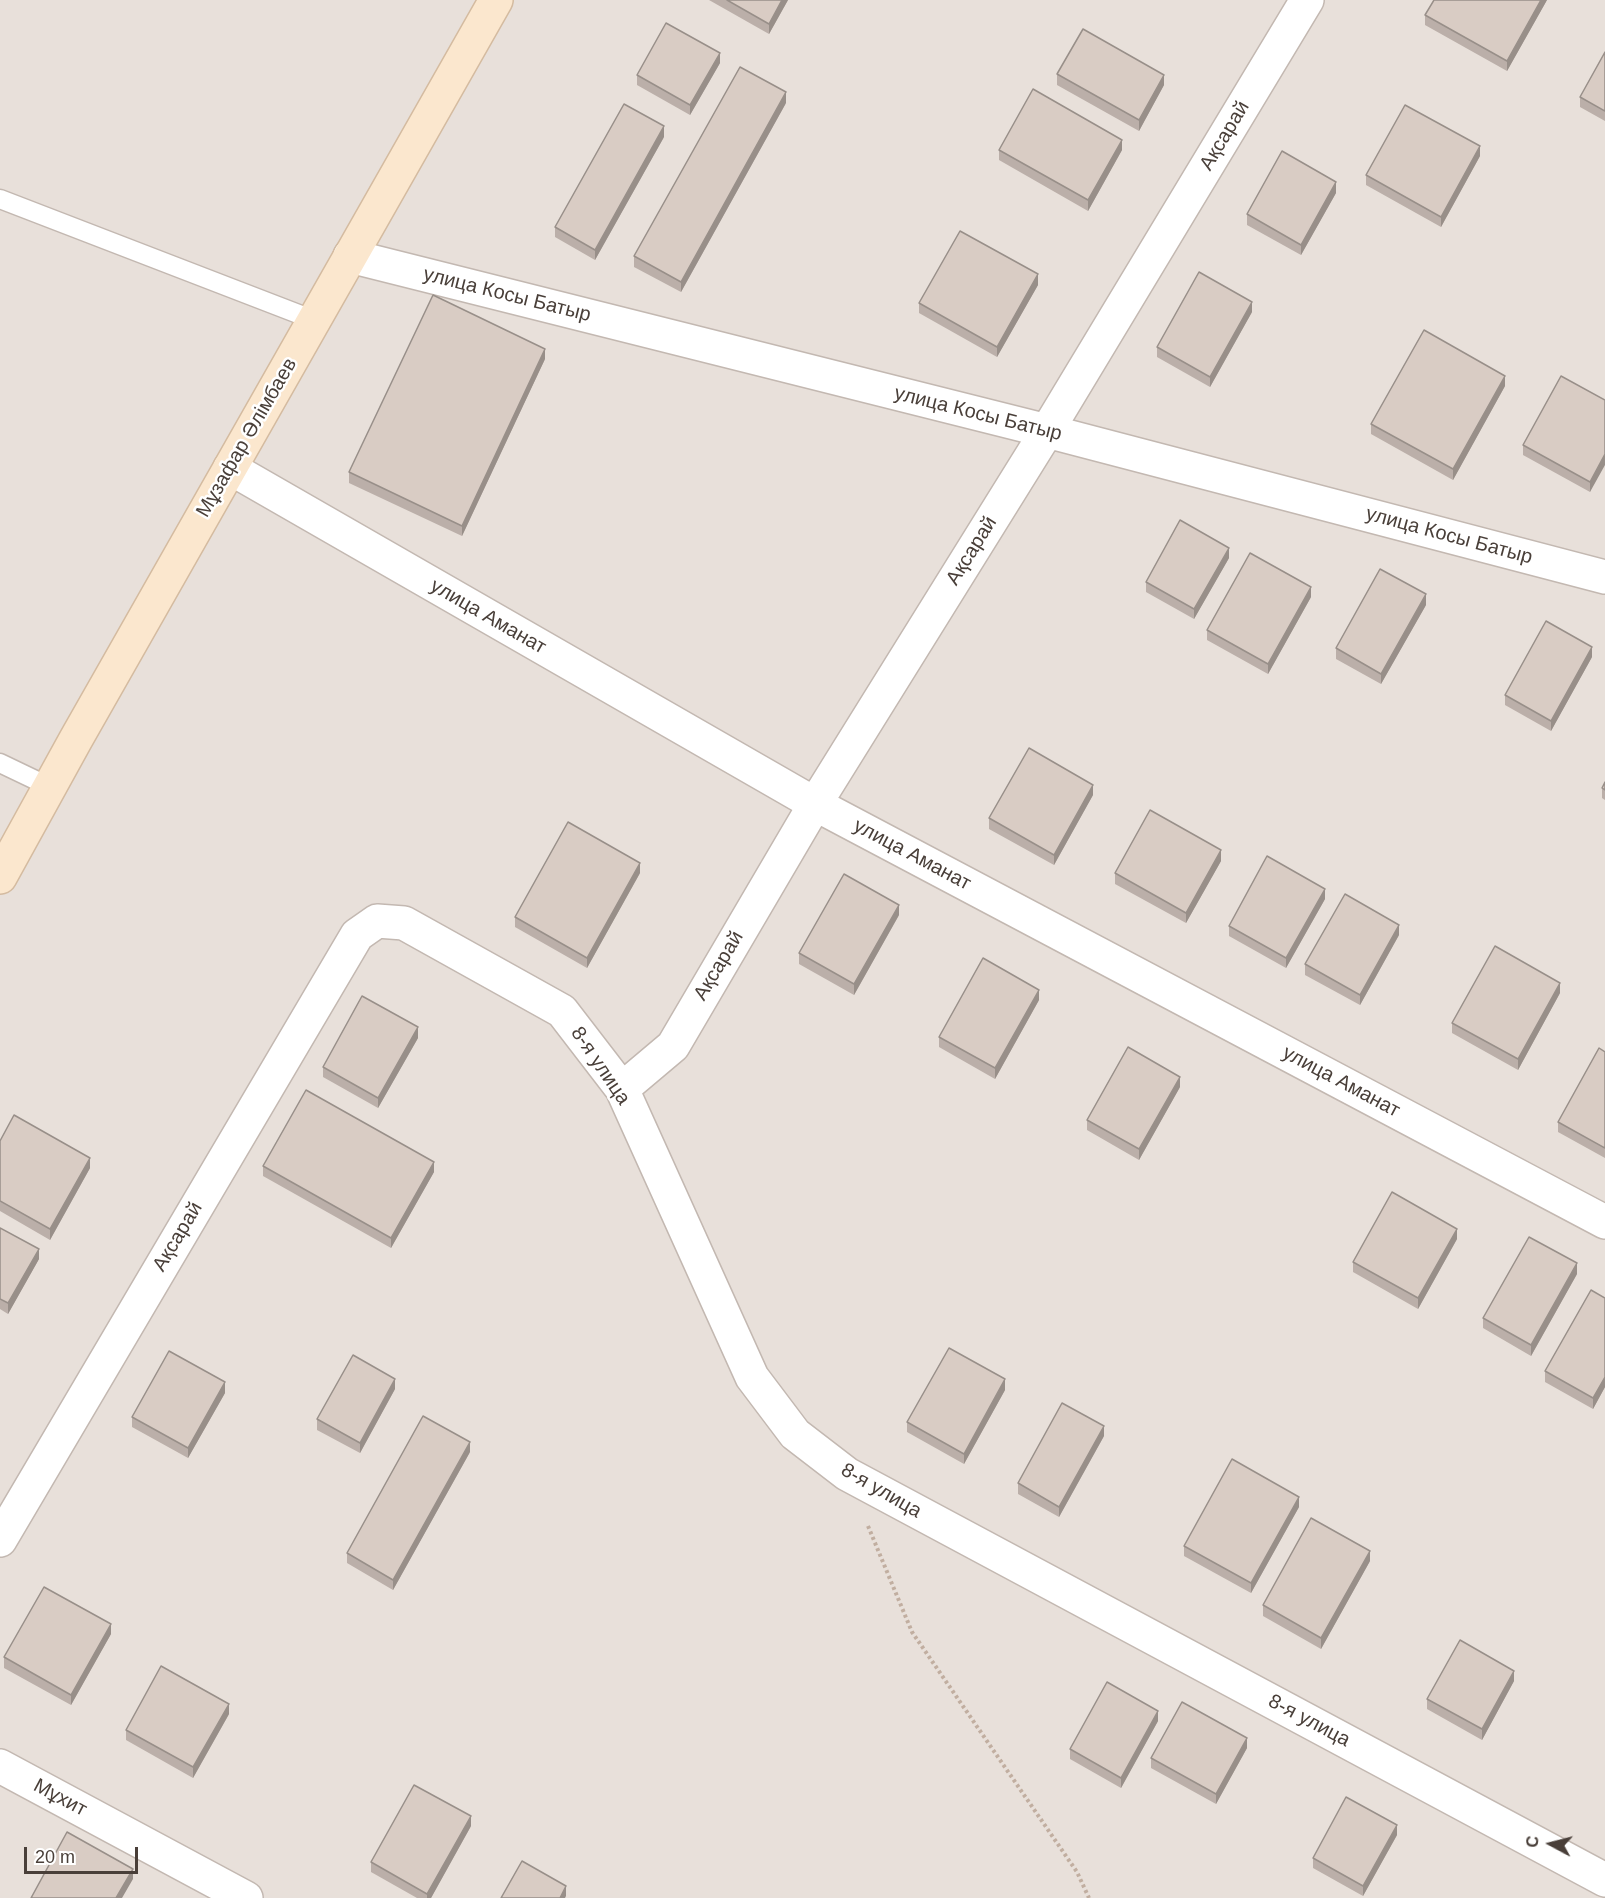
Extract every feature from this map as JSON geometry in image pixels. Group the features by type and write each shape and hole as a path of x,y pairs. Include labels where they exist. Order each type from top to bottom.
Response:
{"street":[{"name":"Ақсарай","path":"622,1089 673,1046 815,804 1047,431 1307,0"},
{"name":"Мұзафар Әлімбаев","path":"0,877 491,2"},
{"name":"улица Косы Батыр","path":"350,256 1047,431 1605,577"},
{"name":"улица Аманат","path":"230,468 815,804 1605,1222"},
{"name":"8-я улица","path":"357,935 377,921 404,923 562,1011 622,1089 752,1377 795,1434 847,1474 1605,1880"},
{"name":"Ақсарай","path":"0,1540 357,935"},
{"name":"Мұхит","path":"0,1766 246,1898"}],"lane":[{"path":"0,199 314,320"},
{"path":"0,763 50,787"}],"path":[{"path":"847,1474 912,1632 1077,1872 1089,1898"}],"shaded area":[{"path":"0,0 1605,0 1605,1898 0,1898"}],"building":[{"path":"727,0 782,0 769,24"},
{"path":"1434,0 1541,0 1507,61 1425,15"},
{"path":"666,23 720,53 690,105 637,75"},
{"path":"1083,29 1164,75 1139,120 1057,74"},
{"path":"1605,52 1605,111 1580,97"},
{"path":"740,67 786,92 681,282 634,256"},
{"path":"1033,89 1122,140 1088,200 999,150"},
{"path":"624,104 664,126 595,250 555,227"},
{"path":"1405,105 1480,146 1441,217 1366,175"},
{"path":"1282,151 1336,182 1301,245 1247,214"},
{"path":"960,231 1038,274 997,347 919,303"},
{"path":"1199,272 1252,302 1210,377 1157,347"},
{"path":"433,295 545,349 462,526 349,472"},
{"path":"1424,330 1505,376 1453,469 1371,424"},
{"path":"1561,376 1605,400 1605,454 1590,482 1523,445"},
{"path":"1180,520 1229,548 1194,609 1146,582"},
{"path":"1250,553 1311,587 1268,664 1207,630"},
{"path":"1380,569 1426,594 1381,674 1336,648"},
{"path":"1546,621 1592,647 1551,721 1505,695"},
{"path":"1029,748 1093,785 1054,855 989,818"},
{"path":"1150,810 1221,850 1186,913 1115,873"},
{"path":"568,822 640,863 587,958 515,917"},
{"path":"1267,856 1325,889 1286,958 1229,926"},
{"path":"844,874 899,905 854,984 799,953"},
{"path":"1345,894 1399,925 1360,995 1305,964"},
{"path":"1495,946 1560,983 1518,1059 1452,1023"},
{"path":"983,958 1039,990 995,1068 939,1037"},
{"path":"362,996 418,1027 378,1098 323,1067"},
{"path":"1128,1047 1180,1077 1139,1149 1087,1120"},
{"path":"1599,1048 1605,1052 1605,1148 1558,1122"},
{"path":"306,1090 434,1162 391,1238 263,1166"},
{"path":"14,1115 90,1158 50,1229 0,1201 0,1141"},
{"path":"1392,1192 1457,1229 1418,1298 1353,1262"},
{"path":"0,1228 39,1249 8,1303 0,1299"},
{"path":"1529,1237 1577,1263 1531,1345 1483,1318"},
{"path":"1591,1290 1605,1298 1605,1377 1593,1398 1545,1371"},
{"path":"949,1348 1005,1379 964,1454 907,1422"},
{"path":"169,1351 225,1382 188,1448 132,1417"},
{"path":"353,1355 395,1379 360,1443 317,1419"},
{"path":"1062,1403 1104,1426 1059,1507 1018,1483"},
{"path":"423,1416 470,1442 393,1580 347,1553"},
{"path":"1232,1459 1299,1497 1251,1583 1184,1546"},
{"path":"1311,1518 1370,1551 1321,1638 1263,1605"},
{"path":"44,1587 111,1624 71,1695 4,1657"},
{"path":"1460,1640 1514,1671 1482,1729 1427,1699"},
{"path":"161,1666 229,1704 193,1767 126,1730"},
{"path":"1107,1682 1158,1711 1121,1778 1070,1749"},
{"path":"1182,1702 1247,1738 1216,1794 1151,1758"},
{"path":"414,1785 471,1816 427,1894 371,1862"},
{"path":"1346,1797 1397,1825 1363,1886 1313,1858"},
{"path":"67,1832 133,1869 116,1898 31,1898"},
{"path":"522,1861 566,1886 560,1898 501,1898"}]}
